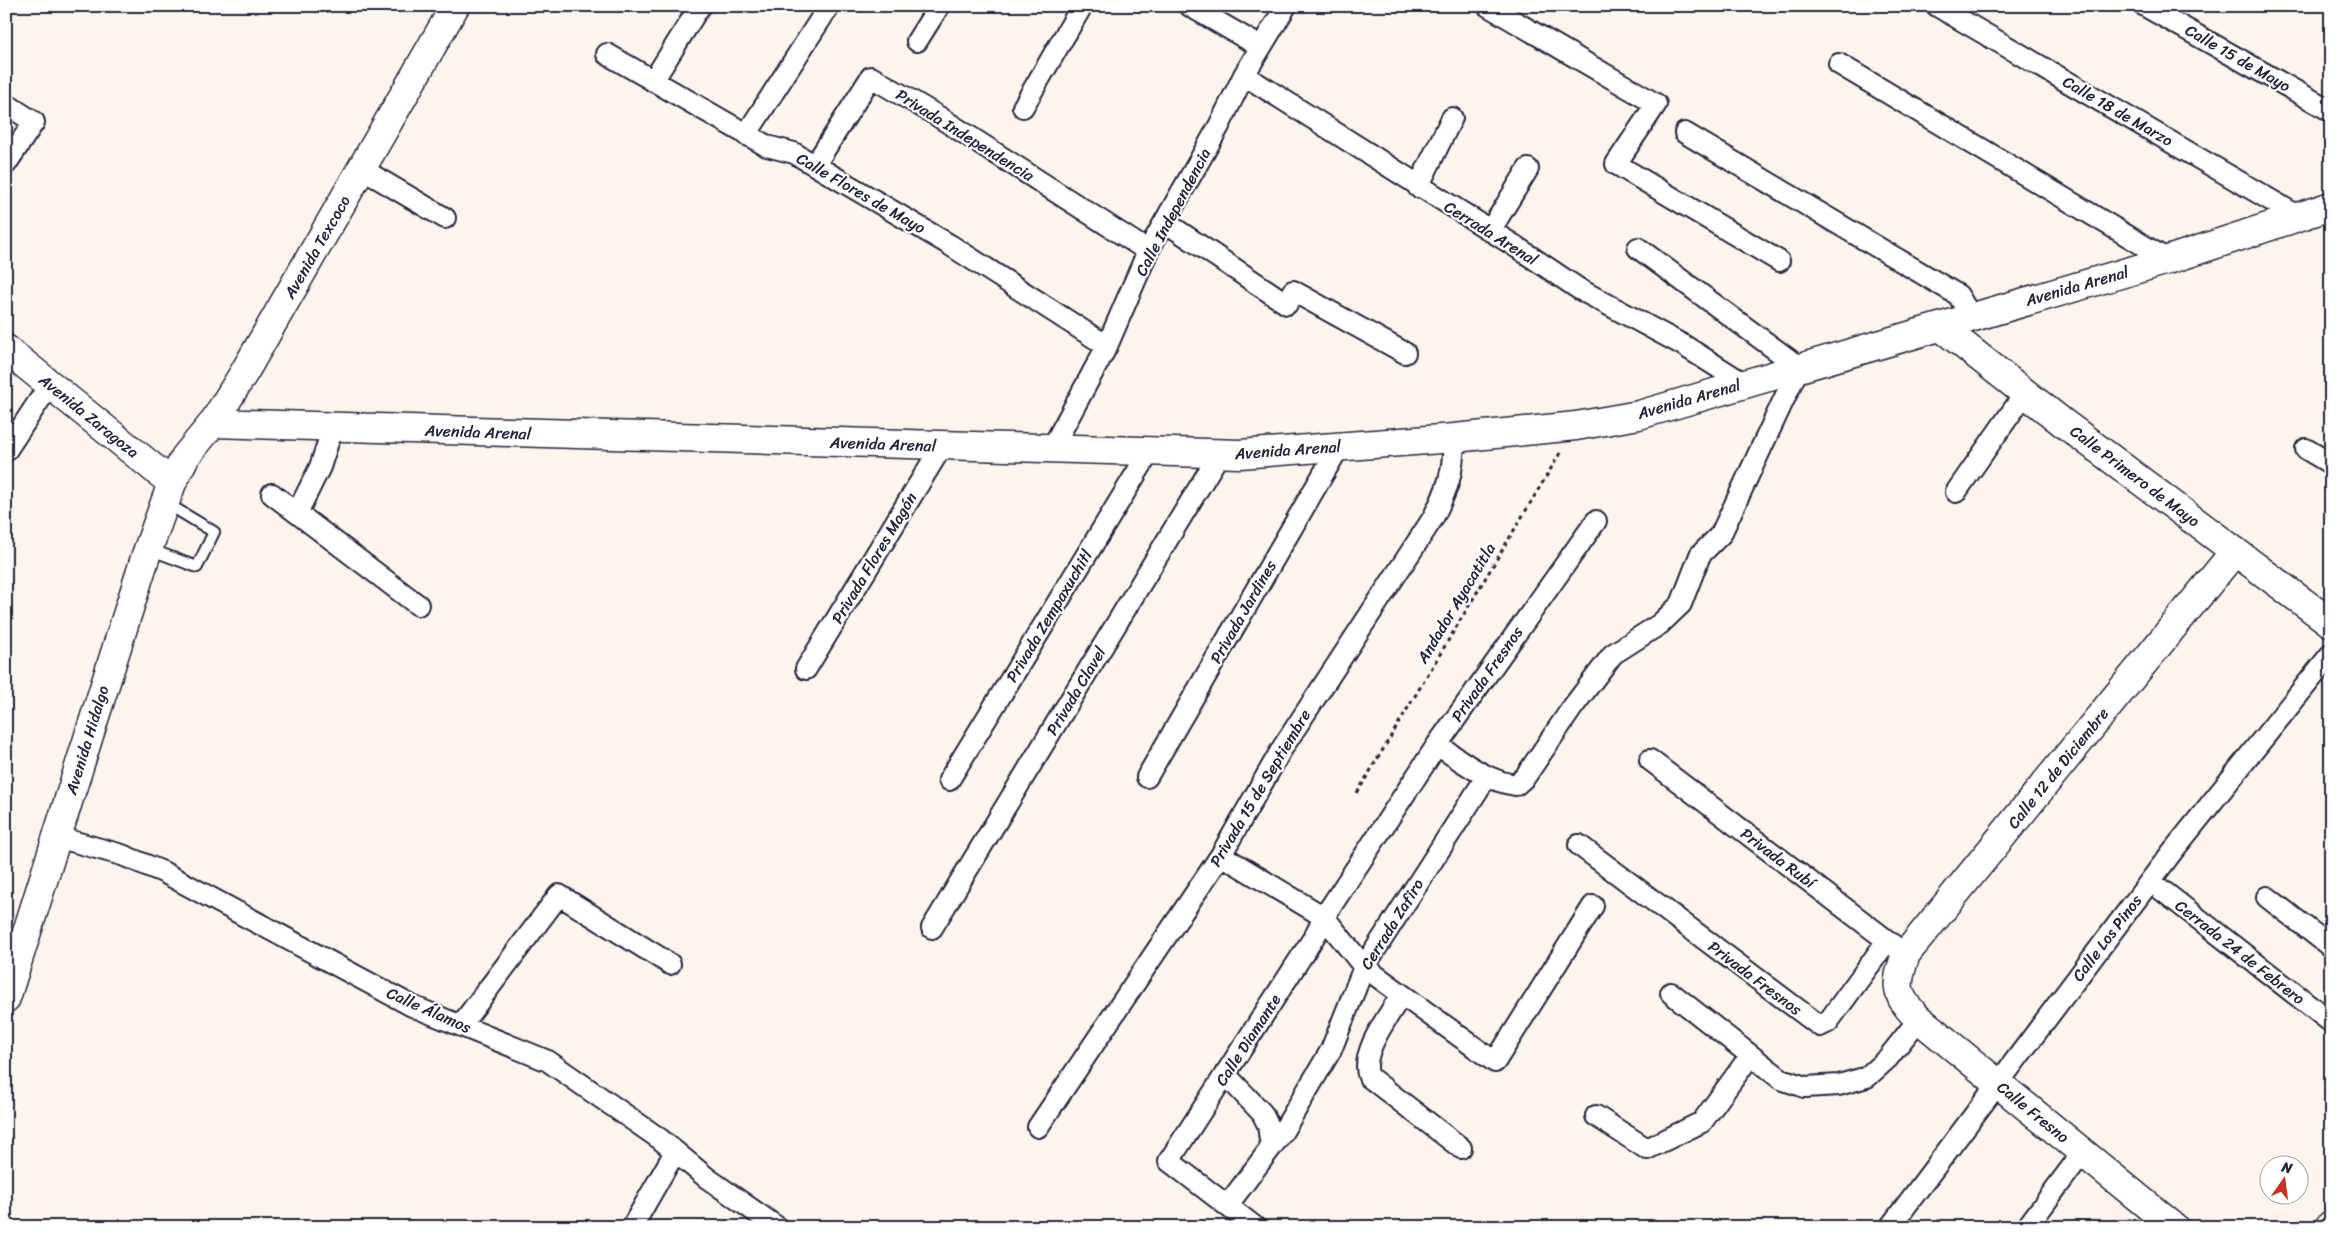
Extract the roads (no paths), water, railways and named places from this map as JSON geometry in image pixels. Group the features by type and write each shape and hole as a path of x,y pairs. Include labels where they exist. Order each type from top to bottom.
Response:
{"main road":[{"name":"Avenida Texcoco","path":"169,493 185,457 213,423 455,6"},
{"name":"Avenida Arenal","path":"213,423 1240,454 1454,438 1576,426 1639,415 1972,318 2168,260 2331,206"},
{"name":"Calle Primero de Mayo","path":"1941,326 2025,393 2331,623"},
{"name":"Avenida Zaragoza","path":"6,349 50,384 169,493"},
{"name":"Avenida Hidalgo","path":"6,998 148,549 169,493"},
{"name":"Calle 12 de Diciembre","path":"1899,992 1897,948 2235,551"},
{"name":"Calle Fresno","path":"1899,992 1904,1005 1919,1018 2174,1227"}],"street":[{"path":"653,81 700,6"},
{"path":"746,135 829,6"},
{"path":"917,41 939,6"},
{"path":"1023,107 1082,6"},
{"path":"1190,6 1261,47"},
{"name":"Calle Independencia","path":"1052,448 1108,346 1148,252 1219,126 1244,75 1286,6"},
{"path":"1488,6 1656,104 1616,164 1779,261"},
{"name":"Calle 18 de Marzo","path":"1937,6 2298,216"},
{"name":"Calle 15 de Mayo","path":"2145,6 2331,111"},
{"name":"Calle Flores de Mayo","path":"607,54 746,135 767,146 794,153 815,165 950,245 1108,346"},
{"path":"1839,64 2168,260"},
{"name":"Cerrada Arenal","path":"1244,75 1579,289 1683,345 1742,384"},
{"name":"Privada Independencia","path":"815,165 871,77 936,115 1148,252"},
{"path":"6,104 34,122 6,164"},
{"path":"1418,186 1452,118"},
{"path":"1685,133 1958,295 1972,318"},
{"path":"362,169 445,218"},
{"path":"1490,231 1528,169"},
{"path":"1165,222 1287,304 1293,291 1405,353"},
{"path":"1438,745 1487,776 1504,784 1516,785 1525,777 1572,708 1613,654 1660,624 1681,604 1700,555 1721,534 1799,367 1638,248"},
{"path":"6,451 50,384"},
{"path":"1956,492 2025,393"},
{"path":"297,513 320,466 333,427"},
{"name":"Privada 15 de Septiembre","path":"1038,1127 1221,855 1283,747 1434,518 1447,491 1453,470 1454,438"},
{"name":"Privada Flores Magón","path":"806,669 942,446"},
{"name":"Privada Jardines","path":"1147,777 1339,446"},
{"path":"2306,449 2331,464"},
{"name":"Privada Zempaxuchitl","path":"949,780 1150,451"},
{"name":"Privada Clavel","path":"932,928 1220,453"},
{"path":"272,494 418,605"},
{"name":"Privada Fresnos","path":"1324,917 1438,745 1596,521"},
{"name":"Calle Los Pinos","path":"1890,1227 2150,882 2331,654"},
{"name":"Privada Rubí","path":"1650,760 1897,948"},
{"name":"Cerrada Zafiro","path":"1228,1206 1276,1140 1332,1050 1364,967 1487,776"},
{"name":"Calle Álamos","path":"57,837 122,855 163,872 412,1006 548,1061 777,1227"},
{"name":"Privada Fresnos","path":"1579,845 1812,1021"},
{"path":"1221,855 1324,917 1364,967 1495,1062 1593,906"},
{"name":"Cerrada 24 de Febrero","path":"2150,882 2331,1022"},
{"path":"461,1025 559,895 670,964"},
{"path":"2267,897 2331,947"},
{"name":"Calle Diamante","path":"1228,1206 1169,1161 1316,934 1324,917"},
{"name":"Calle 12 de Diciembre","path":"1812,1021 1820,1026 1828,1022 1897,948"},
{"path":"1671,993 1781,1079 1805,1087 1839,1085 1867,1077 1888,1058 1919,1018"},
{"path":"1401,995 1367,1054 1365,1068 1369,1077 1461,1148"},
{"path":"1596,1116 1647,1149 1702,1122 1750,1056"},
{"path":"1226,1074 1262,1112 1276,1140"},
{"path":"632,1227 675,1152"},
{"path":"2027,1227 2083,1152"},
{"path":"1228,1206 1255,1227"}],"lane":[{"path":"148,549 196,567 214,532 169,493"}]}
